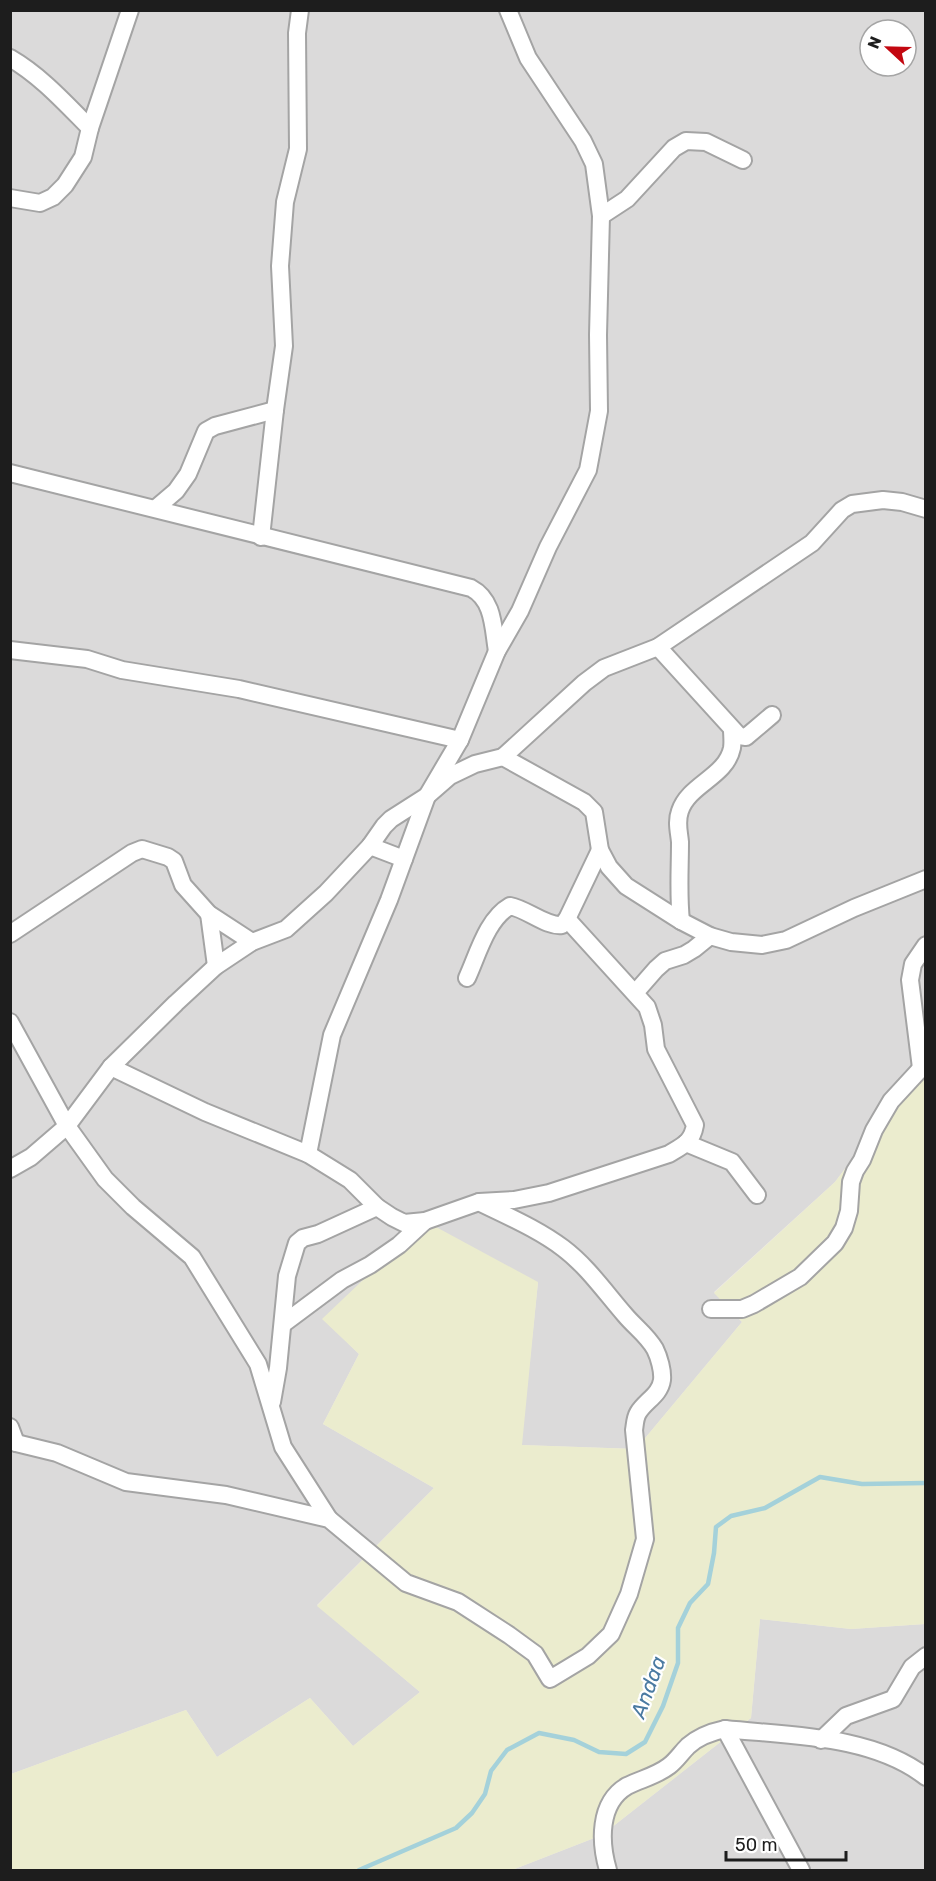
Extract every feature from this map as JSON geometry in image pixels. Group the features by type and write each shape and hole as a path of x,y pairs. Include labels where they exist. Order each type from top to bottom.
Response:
{"street":[{"path":"10,198 40,203 53,197 65,185 83,157 90,128 130,10"},
{"path":"261,537 284,346 280,266 285,202 298,149 297,33 300,10"},
{"path":"308,1154 332,1035 361,968 427,796 460,740 497,651 520,611 548,547 588,470 599,411 601,216 594,165 583,141 528,58 508,10"},
{"path":"10,58 21,64 56,94 90,128"},
{"path":"601,216 627,199 674,148 686,141 706,142 743,160"},
{"path":"156,508 176,491 188,474 206,431 215,426 275,410"},
{"path":"10,473 471,588 480,593 490,610 497,651"},
{"path":"10,1169 31,1157 67,1126 111,1067 216,966 252,942 286,929 326,893 370,846 391,819 427,796 450,776 475,764 503,758 584,682 604,668 658,647 812,543 842,510 852,504 883,500 902,502 926,509"},
{"path":"490,610 520,611"},
{"path":"658,647 739,736 746,737 772,716"},
{"path":"10,650 87,659 122,670 238,689 460,740"},
{"path":"681,921 678,881 680,840 677,823 680,809 689,795 722,767 731,748 732,729"},
{"path":"503,758 591,807 594,812 600,850 609,867 626,886 681,921 710,936 731,942 762,945 786,940 854,908 926,879"},
{"path":"370,846 404,859"},
{"path":"10,934 132,853 142,849 174,861 183,885 209,914 252,942"},
{"path":"467,978 493,921 510,906 556,926 562,925 567,920 600,850"},
{"path":"209,914 216,966"},
{"path":"111,1067 205,1112 308,1154 350,1180 377,1207 392,1218 404,1223 425,1221 479,1202 514,1200 549,1193 669,1154 693,1136 695,1125 656,1049 653,1024 647,1007 567,920"},
{"path":"635,993 665,961 684,955 710,936"},
{"path":"711,1309 742,1309 800,1277 835,1243 844,1228 849,1211 851,1182 870,1138 891,1101 923,1065 910,980 913,964 926,945"},
{"path":"10,1023 67,1126 105,1179 133,1207 192,1257 258,1364 283,1447 329,1519 405,1583 458,1602 509,1635 535,1654 550,1679 588,1656 611,1634 629,1594 645,1539 634,1430 639,1411 656,1394 662,1381 661,1365 646,1336 593,1276 563,1248 527,1226 479,1202"},
{"path":"686,1143 732,1162 757,1195"},
{"path":"271,1405 283,1324 287,1276 297,1243 303,1238 318,1234 377,1207"},
{"path":"283,1324 342,1280 370,1265 399,1245 425,1221"},
{"path":"12,1439 57,1453 126,1482 226,1495 329,1519"},
{"path":"821,1740 846,1716 893,1699 912,1667 926,1656"},
{"path":"726,1730 801,1870"},
{"path":"608,1870 602,1835 607,1812 618,1793 626,1787 657,1775 689,1745 705,1735 726,1730 861,1746 910,1764 926,1777"}],"shaded area":[{"path":"11,11 925,11 925,1072 920,1068 835,1182 714,1292 742,1322 636,1449 521,1445 538,1282 323,1319 359,1354 323,1424 434,1488 317,1605 420,1692 353,1746 310,1698 217,1757 186,1710 11,1774"},
{"path":"760,1619 851,1629 925,1624 925,1870 512,1870 602,1835 751,1718"}],"green space":[{"path":"921,1068 925,1072 925,1624 851,1629 760,1619 751,1718 602,1835 512,1870 11,1870 11,1774 186,1710 217,1757 310,1698 353,1746 420,1692 317,1606 434,1488 323,1424 359,1354 322,1319 425,1221 538,1282 522,1445 636,1449 742,1322 714,1293 835,1182"}],"waterway":[{"name":"Andaa","path":"359,1870 456,1828 472,1813 485,1794 491,1771 507,1750 539,1733 574,1740 599,1752 626,1754 645,1742 663,1706 678,1663 678,1628 690,1603 708,1584 716,1527 731,1516 765,1508 820,1477 862,1484 926,1483"}]}
